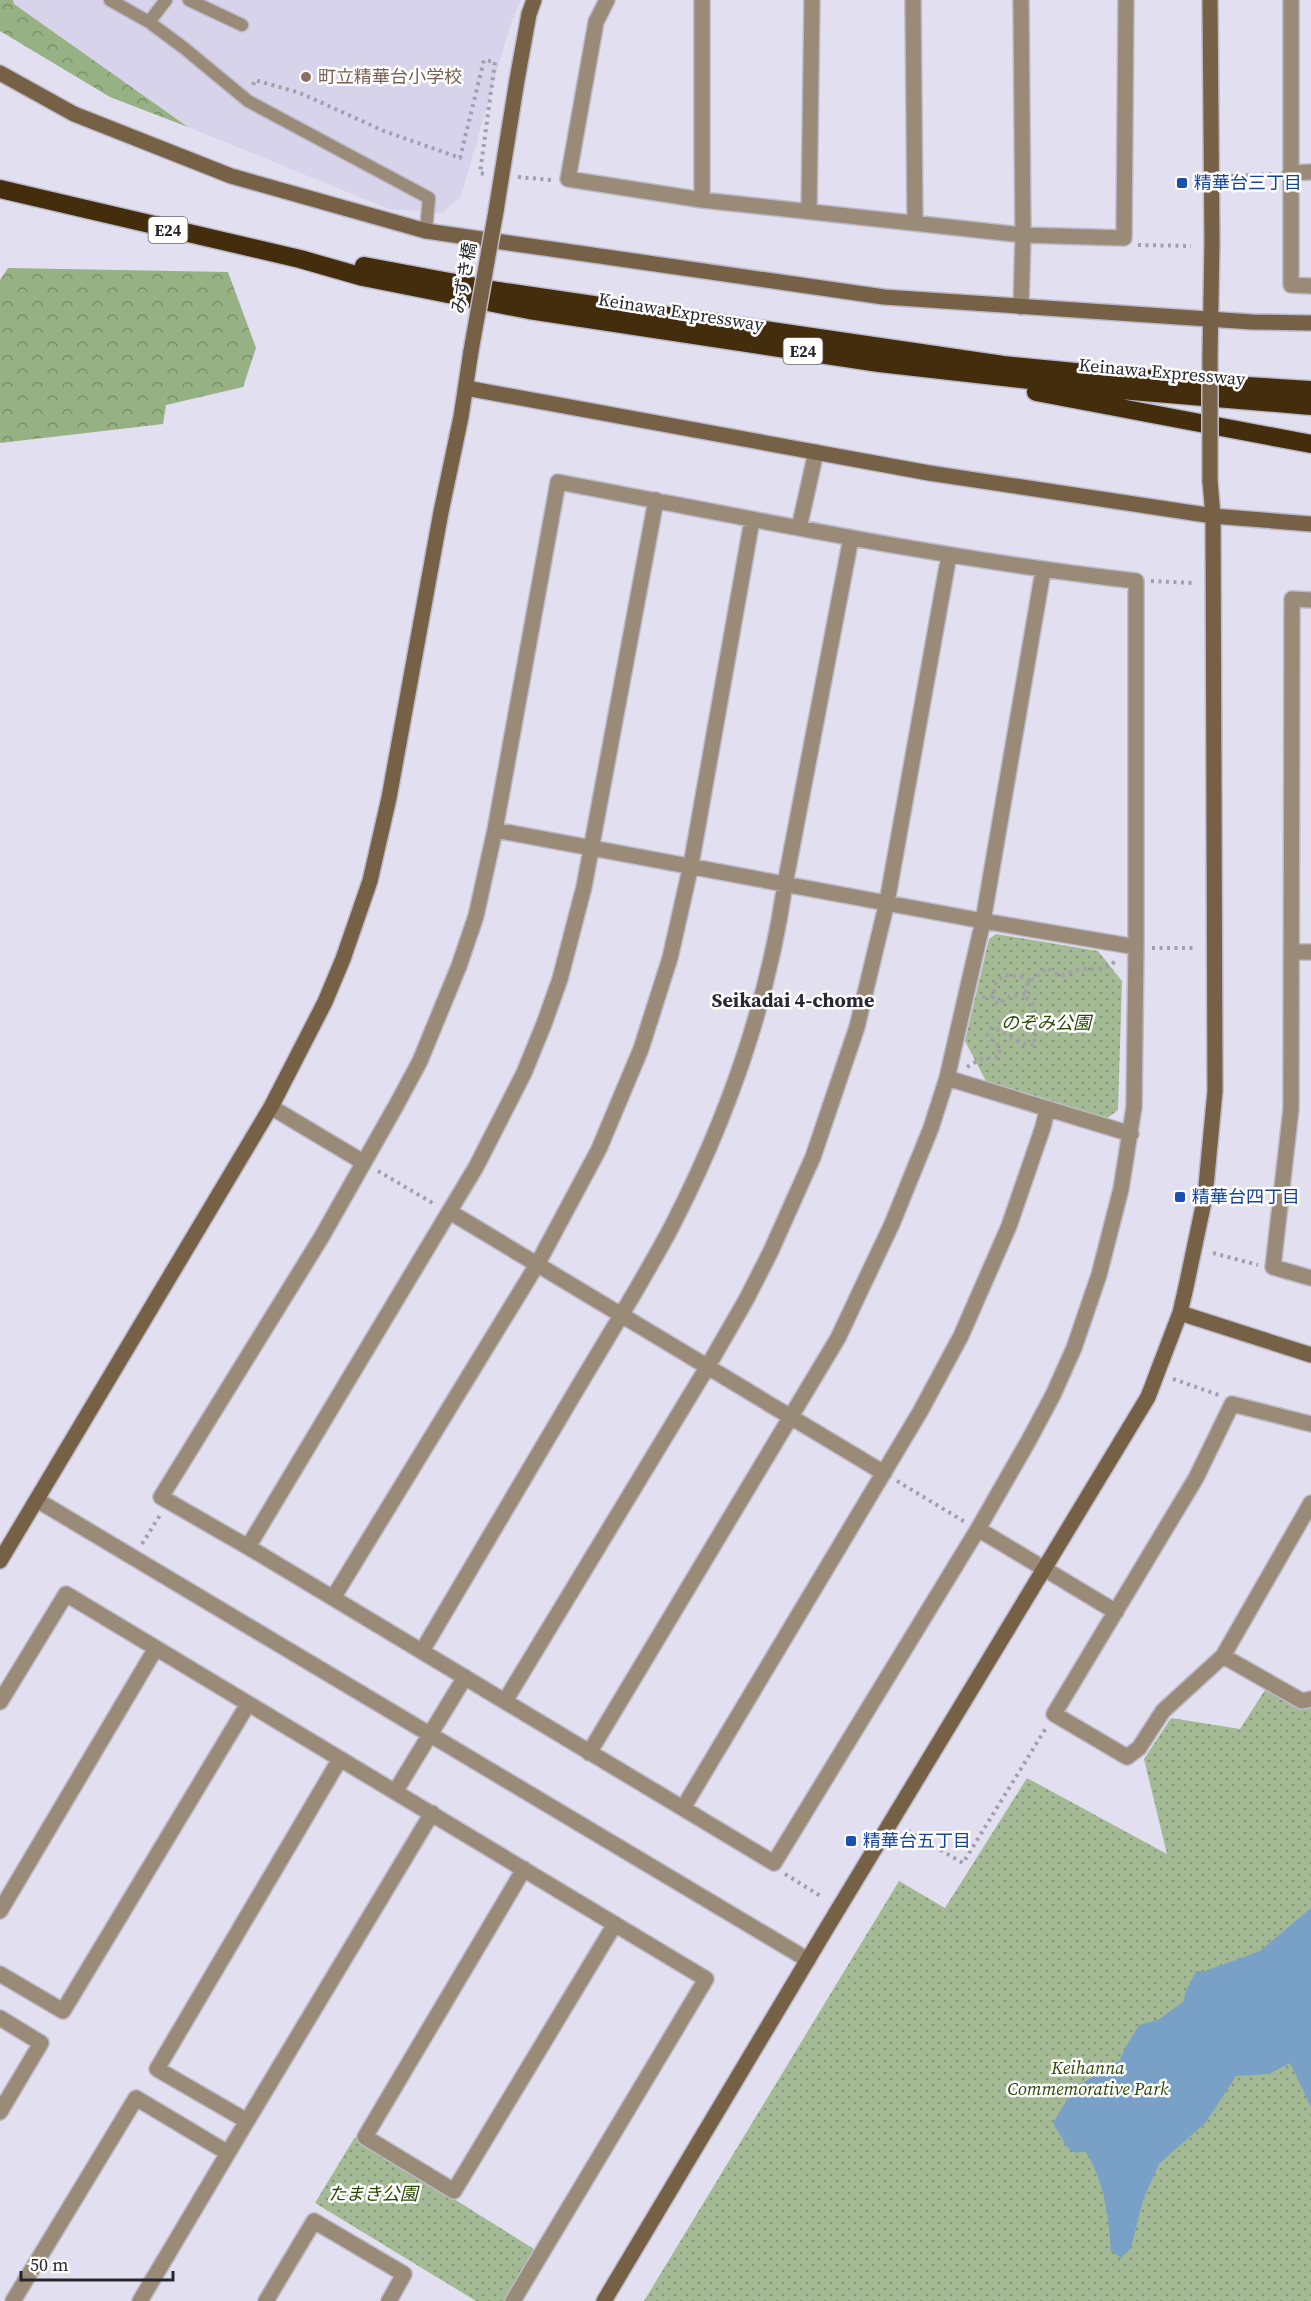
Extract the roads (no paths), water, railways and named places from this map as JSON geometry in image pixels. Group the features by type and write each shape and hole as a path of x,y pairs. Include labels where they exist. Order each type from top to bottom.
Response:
{"highway":[{"name":"Keinawa Expressway","path":"0,189 300,259 363,277 529,310 879,363 1120,390 1311,406"},
{"name":"Keinawa Expressway","path":"300,259 368,266 498,291 1003,365 1179,382 1311,390"},
{"path":"879,363 1311,444"}],"street":[{"name":"みずき橋","path":"0,1561 271,1107 325,1002 343,959 370,881 389,798 466,388 519,69 529,14 534,0"},
{"path":"607,0 596,22 568,179 702,200 1023,235 1124,238 1126,0"},
{"path":"702,0 702,200"},
{"path":"809,211 812,0"},
{"path":"913,0 915,223"},
{"path":"1021,0 1023,235 1021,307"},
{"path":"604,2301 1148,1397 1180,1313 1205,1197 1215,1091 1213,516 1210,481 1212,242 1210,0"},
{"path":"1291,0 1291,285 1311,286"},
{"path":"0,73 74,114 231,176 426,231 884,297 1252,322 1311,323"},
{"path":"1290,173 1311,172"},
{"path":"466,388 929,473 1213,516 1311,525"},
{"path":"800,528 816,452"},
{"path":"558,482 800,528 1043,570 1136,581 1134,1107 1131,1134 1109,1238 1074,1348 1048,1404 978,1529 774,1863 161,1497 321,1238 397,1104 440,1016 476,916 495,830 558,482"},
{"path":"248,1547 450,1212 501,1121 544,1024 573,933 584,887 656,500"},
{"path":"333,1598 538,1263 599,1149 641,1049 670,958 691,865 753,520"},
{"path":"422,1651 622,1314 672,1225 730,1095 759,1005 778,933 785,884 851,537"},
{"path":"505,1701 708,1366 770,1253 813,1157 857,1027 887,902 949,555"},
{"path":"589,1753 838,1338 866,1282 912,1176 947,1078 983,921 1043,570"},
{"path":"1311,600 1292,599 1291,1109 1273,1267 1311,1278"},
{"path":"495,830 983,921 1136,947"},
{"path":"1292,952 1311,952"},
{"path":"947,1078 1131,1134"},
{"path":"271,1107 363,1162"},
{"path":"683,1808 936,1384 986,1282 1027,1177 1047,1110"},
{"path":"450,1212 884,1473"},
{"path":"1180,1313 1311,1355"},
{"path":"1311,1424 1232,1404 1196,1478 1054,1714 1127,1757 1139,1748 1163,1711 1223,1656 1311,1503"},
{"path":"37,1500 808,1960"},
{"path":"978,1529 1116,1612"},
{"path":"0,1702 66,1594 706,1978 513,2301"},
{"path":"0,1911 156,1648"},
{"path":"1223,1656 1302,1701 1311,1699"},
{"path":"395,1792 465,1677"},
{"path":"0,1974 63,2011 248,1704"},
{"path":"247,2121 157,2069 340,1759"},
{"path":"140,2301 432,1814"},
{"path":"524,1869 365,2137 454,2191 615,1924"},
{"path":"0,2018 41,2043 0,2112"},
{"path":"13,2301 136,2098 228,2152"},
{"path":"266,2301 314,2221 405,2274 389,2301"}],"lane":[{"path":"110,0 149,22 248,101 429,198 426,231"},
{"path":"149,22 166,0"},
{"path":"189,0 242,25"}],"water":[{"path":"1311,1908 1311,2107 1290,2063 1269,2074 1236,2076 1206,2122 1159,2164 1143,2200 1131,2248 1121,2258 1111,2251 1104,2199 1091,2162 1085,2151 1075,2153 1067,2147 1053,2123 1074,2088 1120,2060 1139,2025 1158,2020 1184,2001 1185,1993 1196,1971 1205,1971 1260,1951"}],"place":[{"name":"町立精華台小学校","path":"306,77"},
{"name":"精華台三丁目","path":"1182,183"},
{"name":"精華台四丁目","path":"1180,1197"},
{"name":"精華台五丁目","path":"851,1841"}],"district":[{"name":"Seikadai 4-chome","path":"793,1000"}],"park label":[{"name":"のぞみ公園","path":"1046,1023"},
{"name":"Keihanna Commemorative Park","path":"1088,2078"},
{"name":"たまき公園","path":"373,2194"}]}
